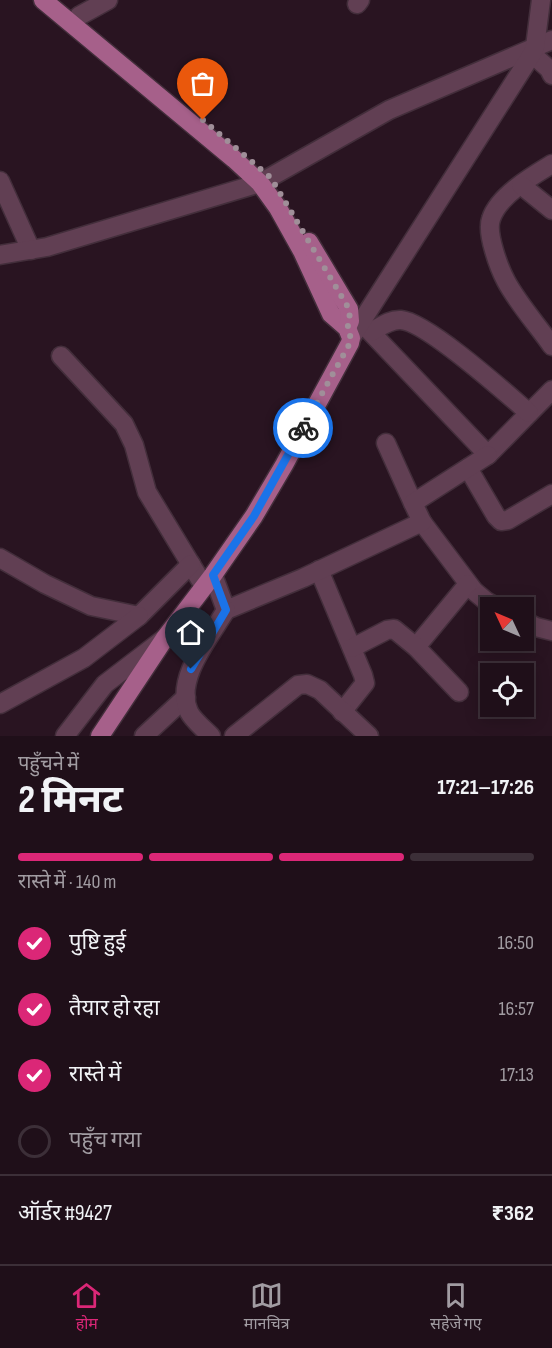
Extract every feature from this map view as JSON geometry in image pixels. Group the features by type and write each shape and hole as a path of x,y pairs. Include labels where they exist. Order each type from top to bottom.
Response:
{"main road":[{"path":"43,0 225,151 266,181"},
{"path":"60,0 266,181 349,309 350,321 358,330 254,516 165,638 99,736"}],"street":[{"path":"79,16 108,0"},
{"path":"541,0 540,47 552,75"},
{"path":"0,255 47,247 266,181 389,110 540,47"},
{"path":"358,330 540,47"},
{"path":"552,164 521,184 495,209 490,222 492,242 506,281 552,346"},
{"path":"0,180 32,250"},
{"path":"521,184 552,210"},
{"path":"358,330 391,321 412,322 458,354 529,413"},
{"path":"358,330 488,454"},
{"path":"61,356 124,424 134,445 147,492 191,564 208,580 226,610"},
{"path":"413,503 488,454 552,390"},
{"path":"386,443 423,522 468,584 481,597"},
{"path":"468,468 501,521 508,520 552,494"},
{"path":"211,736 189,712 184,691 191,669 226,610 423,522"},
{"path":"0,558 45,584 91,606 139,616"},
{"path":"0,704 84,658 139,616 191,564"},
{"path":"319,570 365,683 342,712"},
{"path":"416,646 468,584"},
{"path":"534,626 552,631"},
{"path":"352,648 387,630 394,629 416,646 459,692"},
{"path":"65,736 105,684 165,638"},
{"path":"234,736 298,685 307,684 320,690 369,736"},
{"path":"144,736 186,697"}],"way so far":[{"path":"203,120 271,178 349,309 350,321 347,328 351,338 350,343 303,428"}],"route":[{"path":"191,669 226,610 213,575 254,516 303,428"}]}
